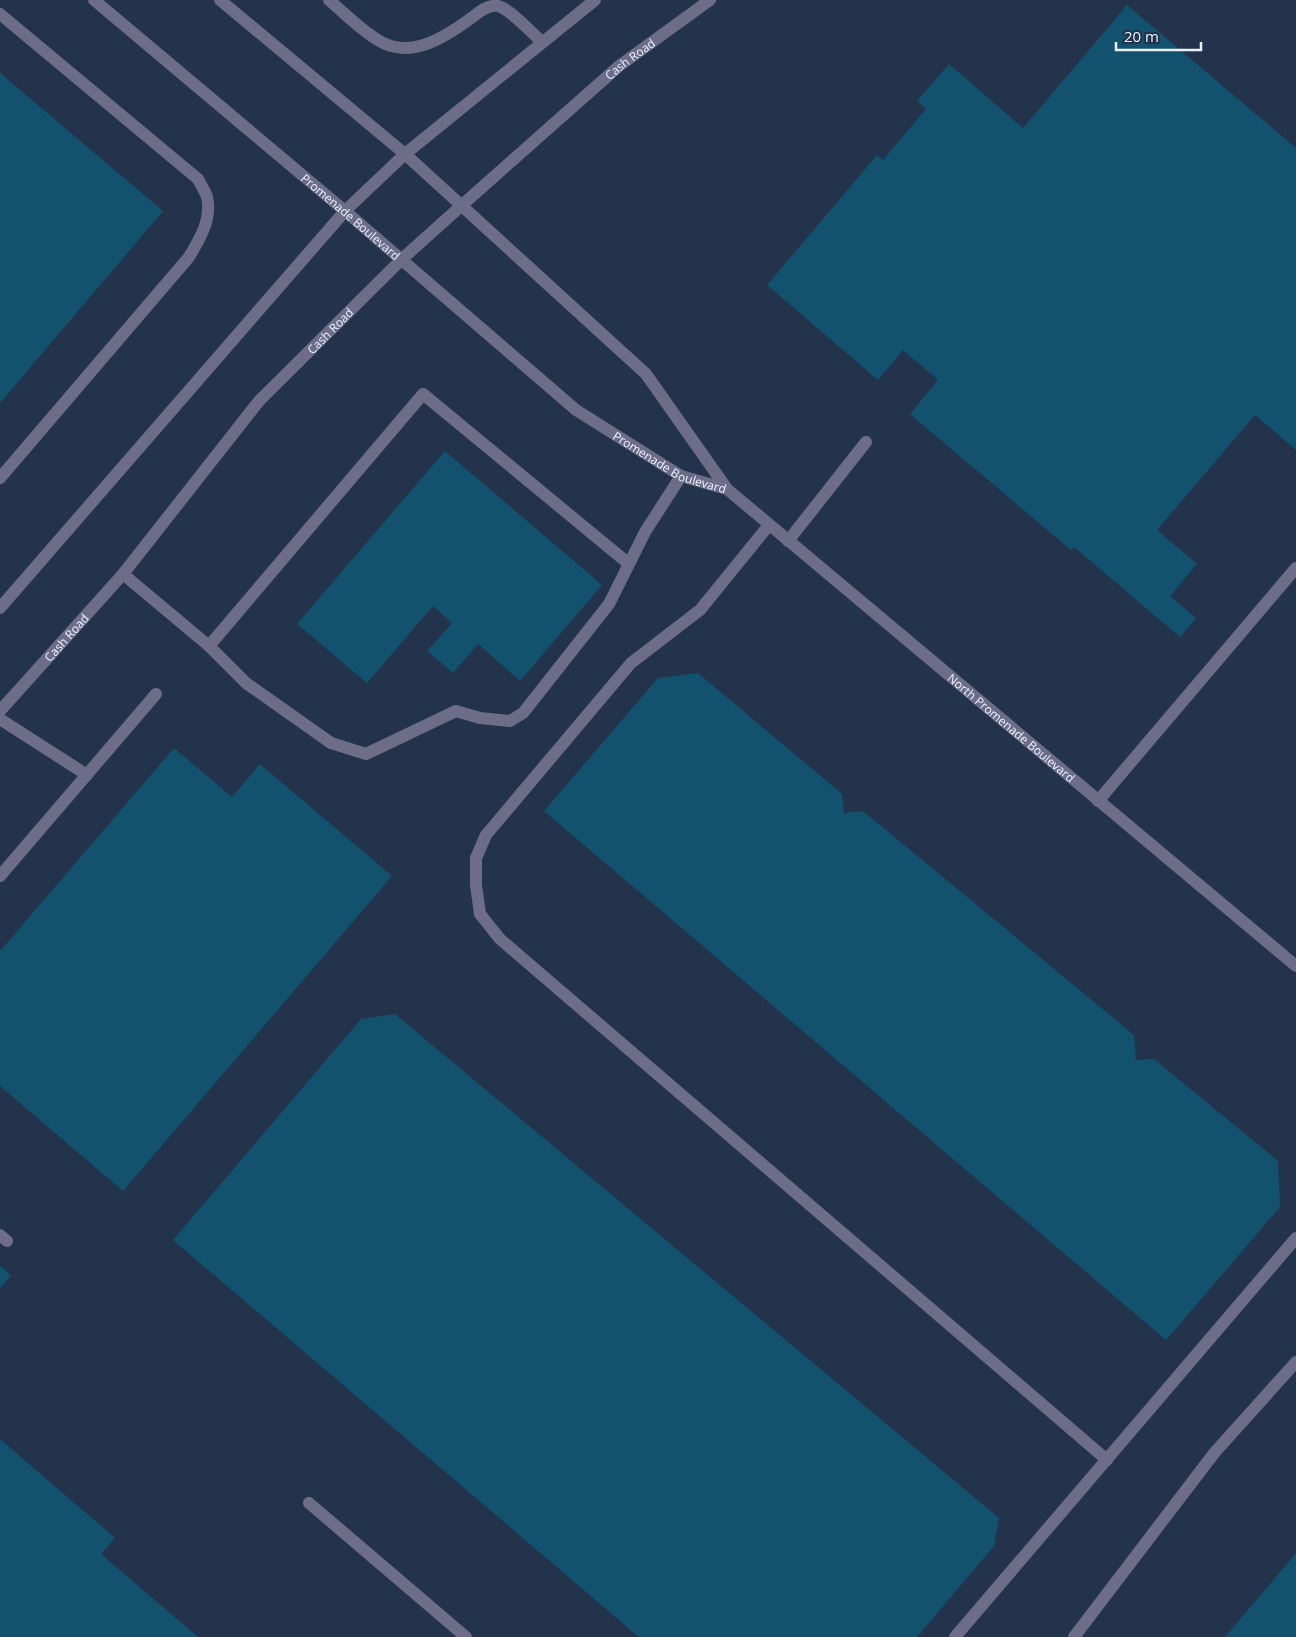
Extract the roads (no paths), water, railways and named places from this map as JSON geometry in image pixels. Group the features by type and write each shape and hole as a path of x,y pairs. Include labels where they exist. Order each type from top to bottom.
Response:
{"street":[{"name":"Promenade Boulevard","path":"94,0 345,211 576,410 680,476 727,489"},
{"name":"Promenade Boulevard","path":"220,0 405,154 646,374 727,489"},
{"path":"329,0 377,40 392,46 410,48 430,44 447,36 484,9 495,5 505,9 542,42"},
{"path":"2,600 345,211 405,154 596,0"},
{"name":"Cash Road","path":"0,711 123,574 258,401 402,260 461,206 620,66 710,0"},
{"path":"0,14 198,179 207,197 207,217 202,235 189,257 0,478"},
{"path":"208,646 423,394 629,564"},
{"path":"788,541 866,442"},
{"path":"123,574 208,646 246,683 331,743 366,754 456,711 480,718 510,721 523,713 609,604 645,532 680,476"},
{"name":"North Promenade Boulevard","path":"727,489 1296,966"},
{"path":"769,525 700,610 631,663 486,834 476,858 476,886 480,914 500,939 1107,1460"},
{"path":"1098,801 1296,568"},
{"path":"0,876 156,694"},
{"path":"0,719 87,775"},
{"path":"955,1637 1296,1238"},
{"path":"1074,1637 1215,1452 1296,1362"},
{"path":"309,1503 466,1637"}]}
